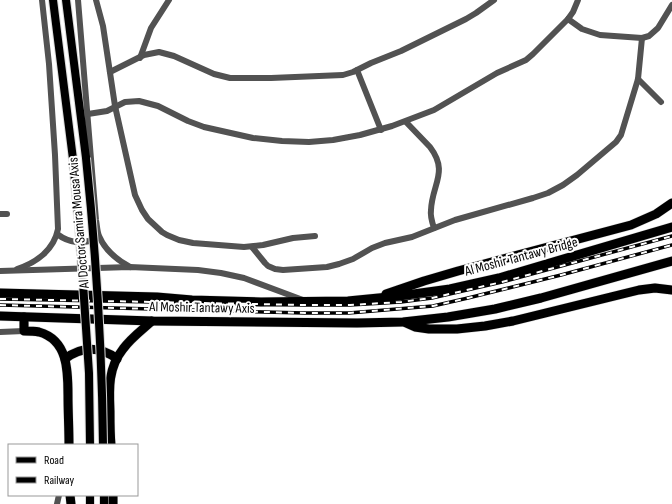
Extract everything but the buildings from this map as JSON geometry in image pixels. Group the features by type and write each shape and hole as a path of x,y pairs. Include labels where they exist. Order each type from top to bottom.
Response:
{"highway":[{"path":"374,299 447,274 632,225 656,214 672,203"},
{"name":"Al Moshir Tantawy Bridge","path":"374,299 425,293 499,278 672,227"},
{"path":"403,322 448,317 495,309 542,298 672,261"},
{"path":"403,322 415,327 429,329 478,327 513,321 639,290 655,288 672,290"},
{"name":"Al Moshir Tantawy Axis","path":"0,293 157,297 233,301 374,299"},
{"name":"Al Moshir Tantawy Axis","path":"0,316 152,321 403,322"},
{"path":"24,317 24,331 39,332 51,338 61,350 65,359 68,372 69,444"},
{"path":"111,444 110,376 117,359 127,344 152,321"},
{"path":"65,359 74,353 85,349 91,349 108,352 117,359"}],"main road":[{"name":"Al Doctor Samira Mousa Axis","path":"53,0 73,159 79,231 89,373 90,444"},
{"name":"Al Doctor Samira Mousa Axis","path":"66,0 86,158 94,237 104,444"}],"street":[{"path":"8,271 29,265 40,258 52,245 57,234 58,224 55,155 49,64 42,0"},
{"path":"78,0 96,220 100,236 112,254 130,268"},
{"path":"96,0 104,26 115,106 135,195 139,205 148,219 162,232 173,238 186,242 235,248 252,247 293,238 315,236"},
{"path":"140,58 151,28 169,0"},
{"path":"110,72 140,58 159,52 169,54 214,74 230,78 338,76 348,74 370,63 401,51 466,19 494,0"},
{"path":"88,114 103,112 130,101 139,101 167,110 196,125 212,130 253,138 282,141 321,141 360,135 406,122 434,110 497,73 526,60 538,50 568,19 578,0"},
{"path":"568,19 582,29 600,35 642,38 652,34 658,28 672,5"},
{"path":"252,247 268,266 275,269 283,270 327,267 353,259 372,248 385,243 412,237 455,220 540,196 555,189 570,180 619,138 623,130 638,79 642,38"},
{"path":"357,70 381,130"},
{"path":"638,79 661,102"},
{"path":"406,122 430,147 438,161 439,178 431,209 431,220 434,228"},
{"path":"57,234 66,240 80,243 90,241 100,236"},
{"path":"0,271 130,268 186,269 221,273 255,282 308,301"},
{"path":"0,332 24,331"}],"railway":[{"path":"0,299 304,305 350,305 401,302 432,298 502,282 672,236"},
{"path":"0,305 305,313 349,313 433,306 561,275 672,245"}]}
